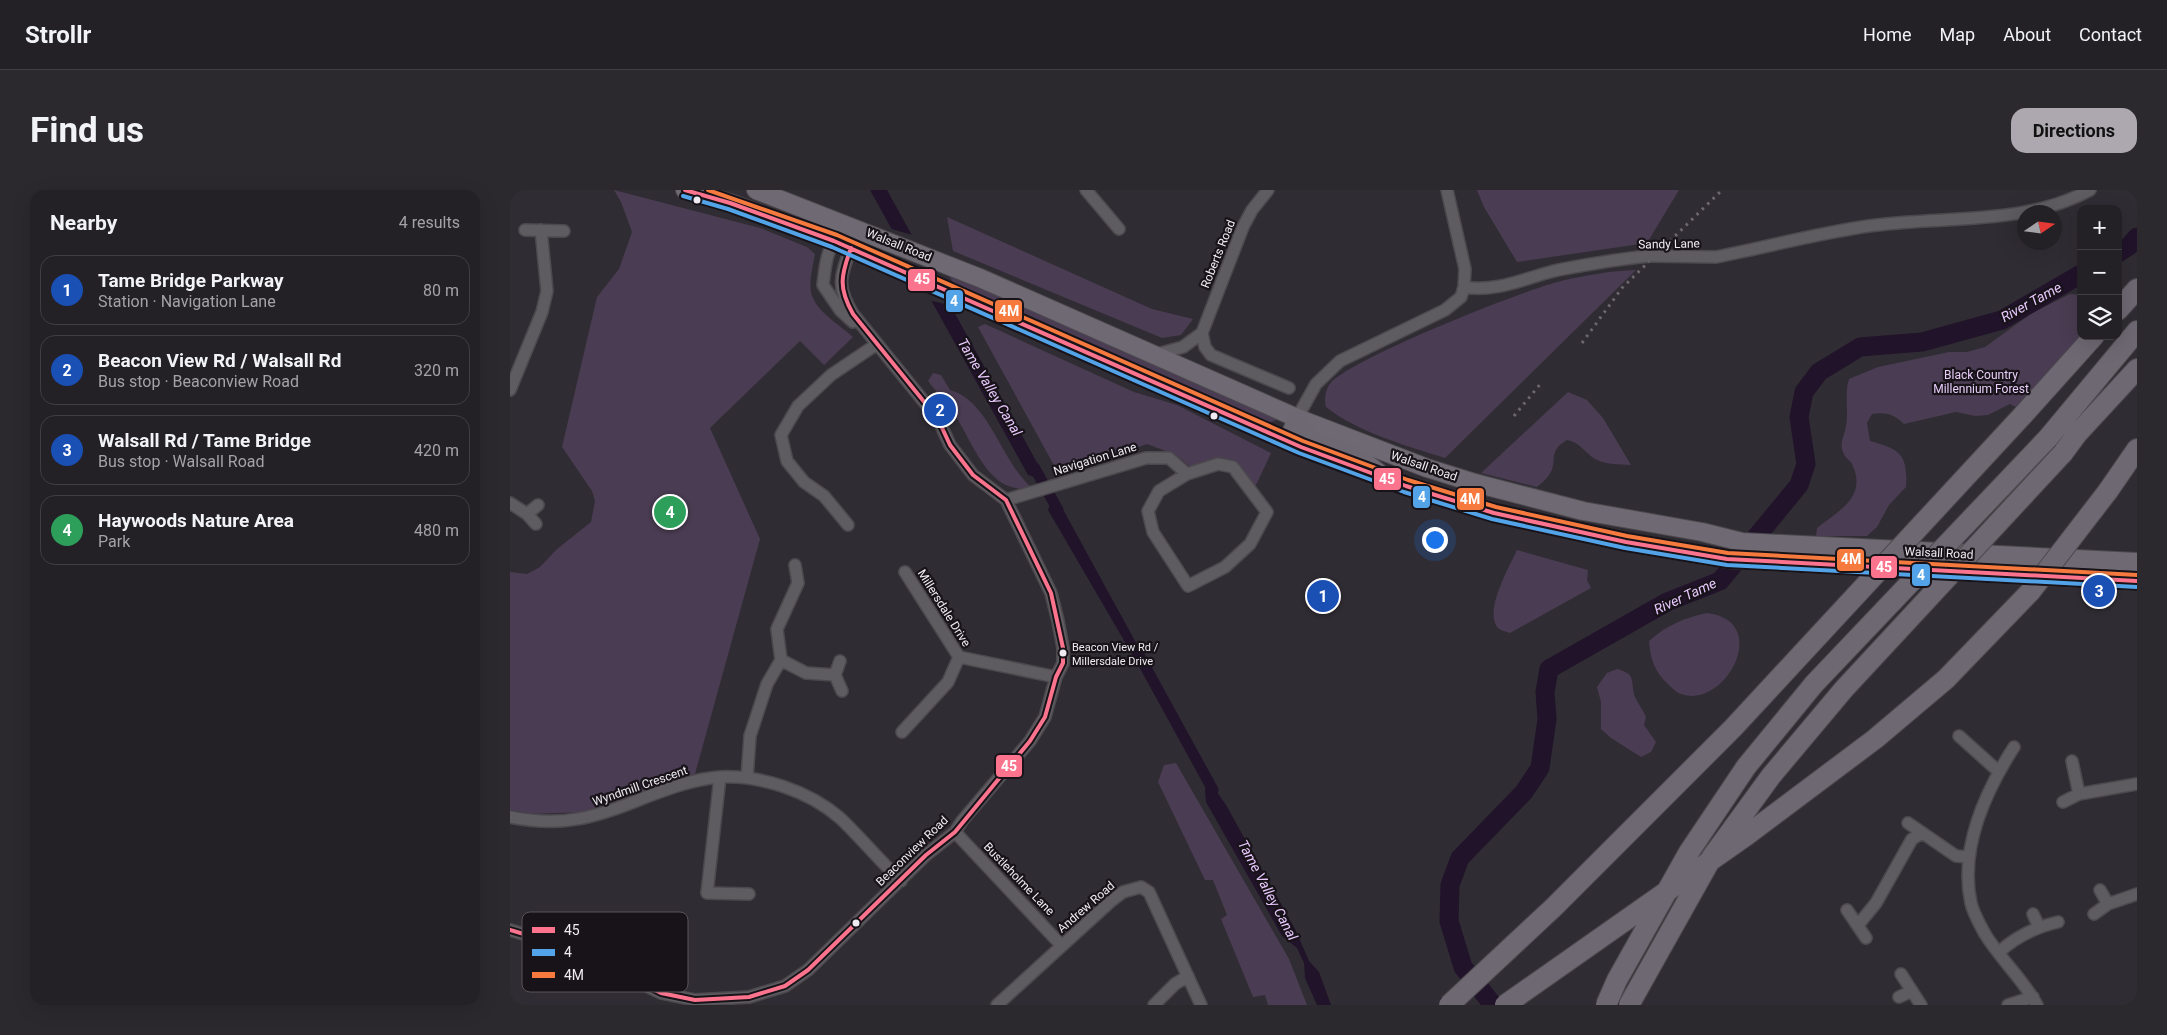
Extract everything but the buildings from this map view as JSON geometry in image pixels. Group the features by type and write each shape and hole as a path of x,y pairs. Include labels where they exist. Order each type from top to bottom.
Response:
{"highway":[{"path":"1606,1005 1617,980 1688,852 1746,767 1814,684 2048,438 2137,331"},
{"path":"1449,1005 1554,907 1734,728 2090,340"},
{"path":"1629,1005 1712,857 1770,776 1844,689 2063,453 2089,420 2137,369"},
{"path":"1288,441 1297,418"},
{"path":"1297,418 1305,435 1357,457 1385,478"},
{"path":"1505,1005 1747,835 1875,739 1946,679 2031,591 2108,491 2137,449"}],"main road":[{"name":"Walsall Road","path":"685,190 845,238 892,242 1297,418 1427,468 1552,504 1742,542 2137,562"},
{"name":"Walsall Road","path":"755,190 904,270 1288,441 1453,502 1537,523 1727,559 2137,581"}],"street":[{"path":"1086,190 1119,229"},
{"path":"1297,418 1316,384 1340,361 1445,310 1461,297 1464,287 1461,251 1447,190"},
{"name":"Sandy Lane","path":"1464,287 1491,289 1557,270 1607,261 1650,256 1716,257 1876,225 2001,216 2063,202 2090,190"},
{"name":"Roberts Road","path":"1202,333 1243,227 1261,192"},
{"path":"526,230 564,231"},
{"path":"510,390 542,312 547,291 541,230"},
{"path":"845,238 840,277 843,298 877,344"},
{"path":"845,238 828,259 823,285 840,310 877,344"},
{"path":"1154,355 1184,347 1202,333 1205,347 1211,355 1289,388"},
{"path":"848,525 824,496 804,482 787,461 781,435 798,406 831,374 877,344"},
{"name":"Beaconview Road","path":"659,992 695,1000 749,997 785,986 808,970 926,855 955,832 1035,733 1045,717 1056,677 1062,663 1063,648 1051,593 1006,500 973,474 950,445 938,420 877,344"},
{"path":"1274,393 1278,382"},
{"name":"Navigation Lane","path":"1006,500 1146,458 1169,458 1187,474"},
{"path":"1218,464 1233,467 1267,512 1250,544 1225,567 1188,586 1153,532 1148,511 1159,491 1187,474 1218,464"},
{"path":"510,503 527,514 536,524"},
{"path":"527,514 538,505"},
{"path":"747,778 750,736 767,684 781,660 777,629 798,583 795,566"},
{"name":"Millersdale Drive","path":"905,572 944,637 959,657 1056,677"},
{"name":"Millersdale Drive","path":"902,732 948,682 959,657"},
{"path":"781,660 806,673 835,675"},
{"path":"840,662 835,675 842,691"},
{"path":"1959,736 1998,771"},
{"path":"2008,1005 2035,1001 1986,935 1971,904 1969,857 1974,830 1986,798 1998,771 2014,747"},
{"path":"2072,761 2079,794"},
{"path":"720,777 707,893 750,894"},
{"name":"Wyndmill Crescent","path":"510,817 535,822 558,823 594,817 669,788 720,777 747,778 792,790 839,818 901,881"},
{"path":"2063,802 2079,794 2137,784"},
{"path":"1908,823 1956,856 1969,857"},
{"name":"Bustleholme Lane","path":"955,832 1029,908 1062,946"},
{"path":"1858,925 1876,903 1912,839 1922,834"},
{"name":"Andrew Road","path":"997,1005 1123,892 1141,887 1149,892 1201,1005"},
{"path":"2100,890 2108,904"},
{"path":"2094,914 2108,904 2137,894"},
{"path":"1847,910 1866,938"},
{"path":"2033,914 2038,927"},
{"path":"1999,952 2011,941 2038,927 2058,922"},
{"name":"Beaconview Road","path":"510,930 522,934"},
{"path":"1901,974 1921,1005"},
{"path":"1154,1005 1176,984 1188,976"},
{"path":"1900,997 1912,990"}],"green space":[{"path":"614,190 760,228 807,247 815,254 810,288 816,304 853,337 824,365 800,341 710,428 760,539 695,774 585,812 532,814 510,810 510,572 527,574 540,567 557,549 591,522 595,501 592,491 562,447 597,297 619,269 632,232 621,202"},
{"path":"1477,190 1679,190 1647,243 1517,262 1484,207"},
{"path":"947,217 1152,309 1193,319 1181,335 1162,338 953,251"},
{"path":"1636,270 1445,458 1367,431 1338,416 1326,407 1325,396 1329,385 1342,374 1367,360 1438,327 1512,297 1561,281 1589,275"},
{"path":"947,271 1278,419 1265,425 954,285"},
{"name":"Black Country Millennium Forest","path":"2070,294 2077,295 2077,340 2016,407 2010,404 1988,415 1975,416 1956,412 1904,424 1889,414 1872,414 1867,423 1870,441 1895,450 1900,454 1905,467 1906,487 1889,505 1877,527 1867,536 1816,536 1817,528 1842,509 1853,494 1856,486 1856,476 1852,464 1842,449 1847,420 1849,379 1878,367 1949,352 1967,352 1985,347 2032,313"},
{"path":"985,324 1134,392 1177,405 1271,453 1257,483 1255,486 1237,465 1193,469 1176,455 1147,444 1122,453 1056,469 978,327"},
{"path":"933,373 941,375 950,390 963,396 975,406 1021,477 1032,488 1017,488 1005,484 994,477 977,454 953,412 928,381"},
{"path":"1568,392 1587,400 1603,418 1631,465 1611,464 1596,460 1578,445 1567,440 1557,449 1552,470 1537,487 1481,473"},
{"path":"1517,550 1588,570 1587,580 1591,588 1510,633 1497,627 1494,606 1500,586"},
{"path":"1707,613 1727,619 1737,631 1739,646 1735,662 1726,678 1713,689 1697,695 1678,693 1664,680 1657,670 1652,659 1649,641 1676,623"},
{"path":"1617,669 1624,671 1631,677 1634,694 1646,717 1644,725 1656,742 1651,752 1641,757 1611,738 1601,729 1601,702 1597,687 1607,673"},
{"path":"1176,763 1289,959 1307,1005 1268,1005 1265,995 1253,997 1221,919 1227,915 1213,880 1205,880 1158,782 1164,765"}],"water":[{"name":"Tame Valley Canal","path":"870,190 887,190 1040,468 1042,479 1028,475"},
{"path":"1052,498 1060,504 1146,661 1147,669 1141,669 1136,661 1048,510"},
{"name":"Tame Valley Canal","path":"1207,778 1226,805 1295,929 1309,961 1319,972 1331,1005 1317,1005 1305,978 1304,963 1297,948 1282,936 1206,802"}],"pier":[{"path":"888,228 916,236 954,306 928,300"}],"waterway":[{"name":"River Tame","path":"2122,250 2137,237"},
{"name":"River Tame","path":"1493,1005 1463,967 1449,921 1450,885 1460,858 1524,792 1540,768 1547,719 1545,692 1549,669 1667,602 1720,581 1799,485 1806,464 1799,417 1804,392 1819,372 1860,347 1922,342 2002,320 2077,276"},
{"path":"1034,467 1058,510"},
{"path":"1140,657 1213,790"}],"railway":[{"path":"1582,343 1622,288 1722,190"},
{"path":"1514,416 1542,382"}],"transit line":[{"name":"45","path":"685,190 730,203 834,241 1301,447 1406,486 1494,513 1626,542 1727,559 2137,581"},
{"name":"4M","path":"708,190 837,235 1303,441 1408,480 1496,507 1627,536 1728,553 2137,575"},
{"name":"4","path":"683,196 728,209 832,247 1299,453 1404,492 1492,519 1625,548 1727,565 2137,587"},
{"name":"45","path":"659,992 695,1000 749,997 785,986 808,970 926,855 955,832 1030,741 1045,717 1056,677 1063,663 1063,648 1051,593 1006,500 973,475 950,445 938,419 853,314 848,305 843,289 843,274 851,248"},
{"name":"45","path":"510,930 522,934"}],"place":[{"name":"Beacon View Rd / Walsall Rd","path":"940,410"},
{"name":"Haywoods Nature Area","path":"670,512"},
{"name":"Walsall Rd / Tame Bridge","path":"2099,591"},
{"name":"Tame Bridge Parkway","path":"1323,596"},
{"name":"Beacon View Rd / Millersdale Drive","path":"1063,653"}]}
